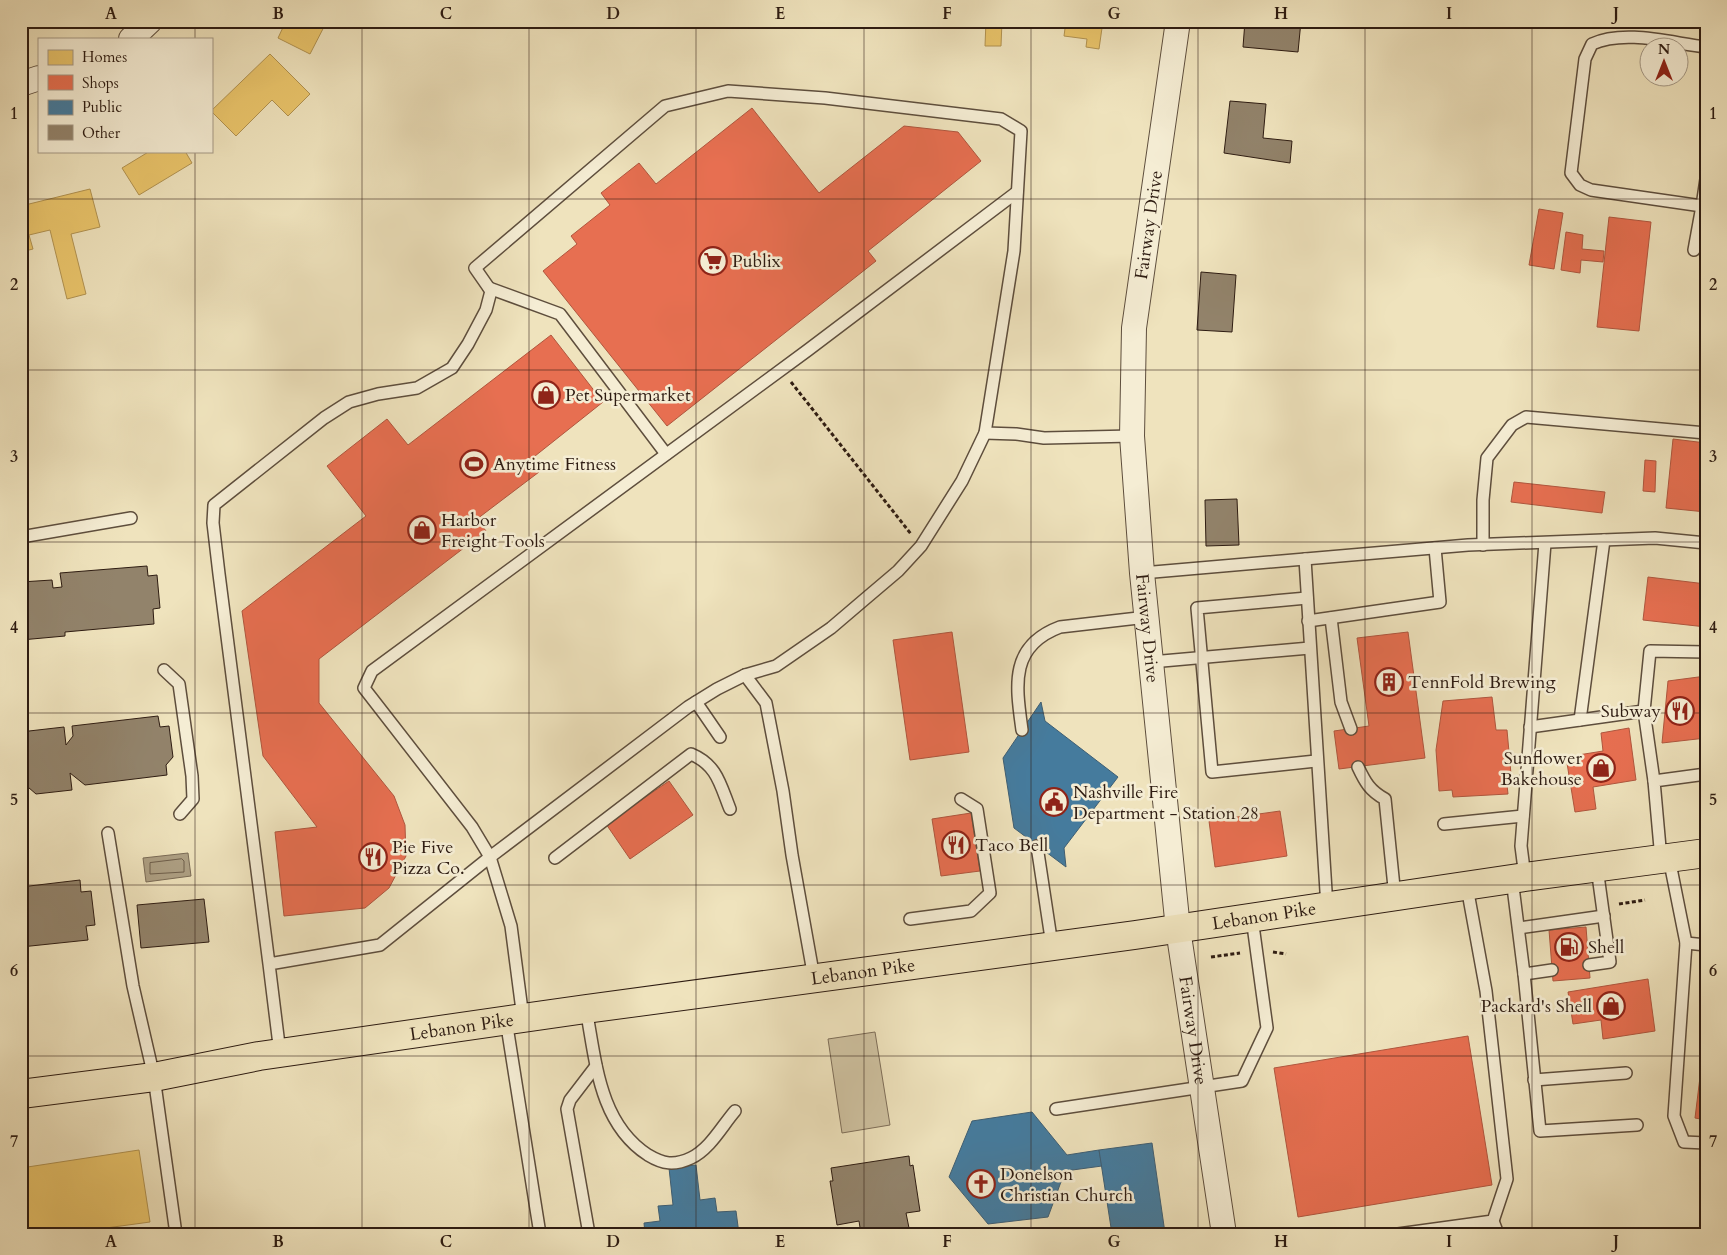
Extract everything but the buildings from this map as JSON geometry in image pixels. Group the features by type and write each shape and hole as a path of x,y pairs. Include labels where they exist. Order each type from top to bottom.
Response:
{"main road":[{"name":"Lebanon Pike","path":"21,1094 154,1077 259,1056 515,1019 1252,918 1519,878 1706,853"}],"street":[{"path":"132,38 150,21"},
{"name":"Fairway Drive","path":"1178,21 1134,328 1132,436 1142,573 1178,928 1224,1234"},
{"path":"21,84 38,78"}],"lane":[{"path":"1702,206 1591,190 1580,185 1571,173 1585,59 1592,44 1602,40 1629,38 1706,47"},
{"path":"270,964 380,945 490,857 696,702 745,675 776,666 831,628 898,571 921,546 962,481 984,433 1014,251 1021,131 1001,119 825,98 728,91 665,106 474,268 491,291 486,310 468,344 452,368 417,388 378,394 349,402 324,418 214,505 213,523 219,574 280,1054"},
{"path":"1694,250 1706,179"},
{"path":"540,1234 515,1019 510,926 490,857 472,827 364,688 372,671 1017,192"},
{"path":"489,288 560,314 666,454"},
{"path":"1483,545 1483,500 1487,458 1512,425 1526,417 1706,433"},
{"path":"984,433 1016,434 1044,438 1132,436"},
{"path":"21,537 131,518"},
{"path":"1142,573 1483,545 1655,538 1706,543"},
{"path":"1580,720 1604,540"},
{"path":"1545,543 1519,878 1519,928 1540,1132 1637,1126"},
{"path":"1308,621 1440,602 1435,548"},
{"path":"1305,559 1316,761 1327,907"},
{"path":"1307,598 1198,608 1212,772 1316,761"},
{"path":"1022,730 1016,682 1020,667 1036,640 1046,632 1060,627 1147,617"},
{"path":"1331,618 1341,702 1351,728"},
{"path":"1151,662 1310,648"},
{"path":"1706,652 1650,651 1644,711 1665,859 1686,943 1674,1116 1684,1142 1706,1143"},
{"path":"164,670 179,684 192,776 193,799 180,814"},
{"path":"745,675 766,703 783,791 792,855 814,978"},
{"path":"696,702 720,737"},
{"path":"1530,727 1644,711"},
{"path":"555,858 691,754 705,760 716,773 730,809"},
{"path":"1358,767 1366,785 1373,793 1385,799 1395,897"},
{"path":"1654,781 1706,774"},
{"path":"910,919 971,911 990,894 977,809 961,799"},
{"path":"1444,824 1523,816"},
{"path":"108,833 133,986 154,1077 176,1234"},
{"path":"1038,846 1052,945"},
{"path":"1589,965 1610,962 1597,868"},
{"path":"1467,887 1486,991 1507,1179 1493,1221 1498,1234"},
{"path":"1519,928 1604,916"},
{"path":"1056,1109 1242,1082 1267,1028 1252,918"},
{"path":"1686,943 1706,945"},
{"path":"1524,974 1552,970"},
{"path":"586,1009 596,1066 607,1108 633,1145 661,1163 679,1162 692,1158 706,1147 735,1111"},
{"path":"589,1234 567,1110 570,1100 596,1066"},
{"path":"1534,1080 1626,1072"},
{"path":"1398,1234 1493,1221"}],"path":[{"path":"781,369 911,534"}],"shaded area":[{"path":"875,1032 890,1125 842,1133 828,1039"}],"water":[{"path":"188,853 191,876 146,882 143,858"}],"place":[{"name":"Publix","path":"713,261"},
{"name":"Pet Supermarket","path":"546,395"},
{"name":"Anytime Fitness","path":"474,464"},
{"name":"Harbor Freight Tools","path":"422,530"},
{"name":"TennFold Brewing","path":"1389,682"},
{"name":"Subway","path":"1680,711"},
{"name":"Sunflower Bakehouse","path":"1601,768"},
{"name":"Nashville Fire Department - Station 28","path":"1054,802"},
{"name":"Taco Bell","path":"956,845"},
{"name":"Pie Five Pizza Co.","path":"373,857"},
{"name":"Shell","path":"1569,947"},
{"name":"Packard's Shell","path":"1611,1006"},
{"name":"Donelson Christian Church","path":"981,1184"}]}
